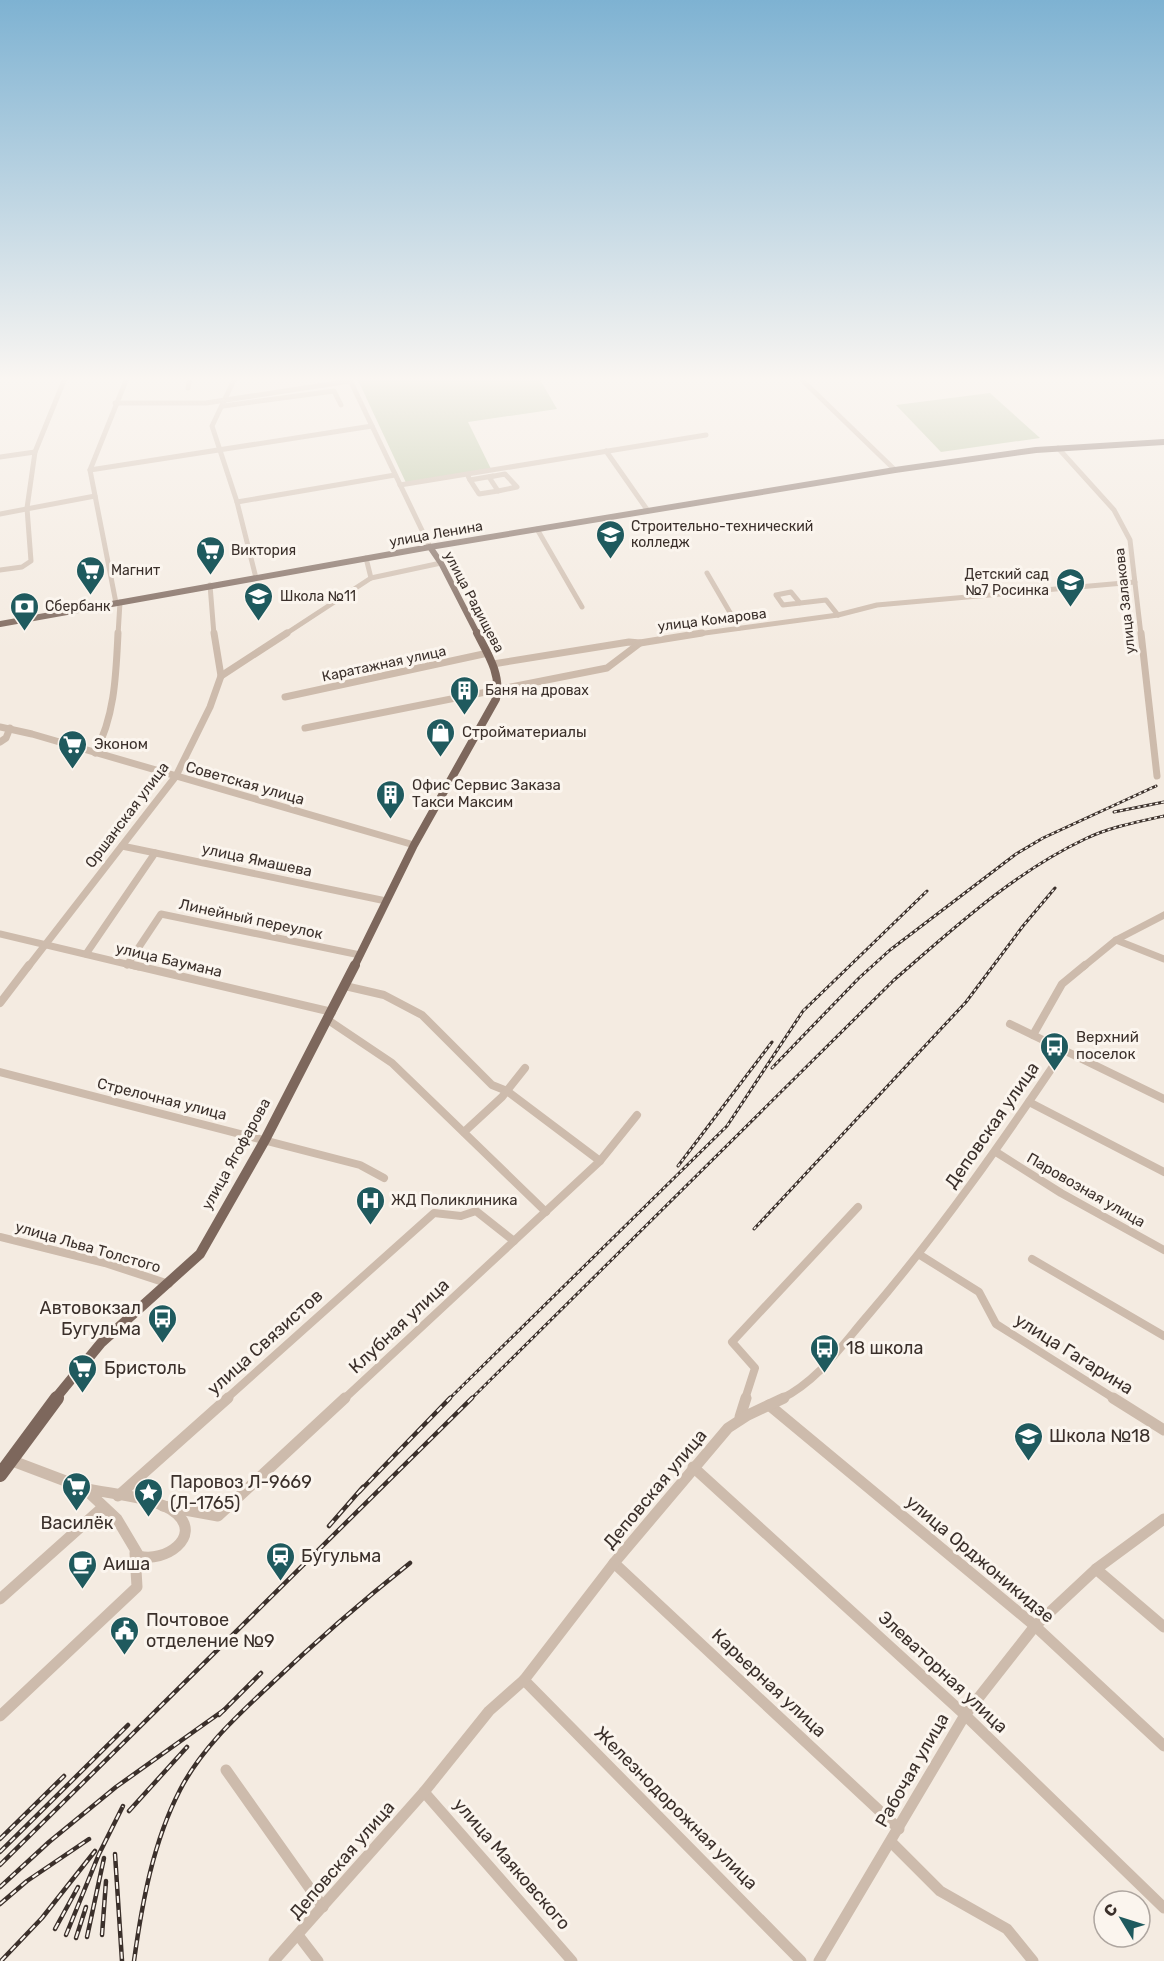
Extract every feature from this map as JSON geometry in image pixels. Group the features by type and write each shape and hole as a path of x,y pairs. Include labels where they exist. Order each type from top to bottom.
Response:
{"main road":[{"name":"улица Ленина","path":"0,624 366,558 899,470"},
{"name":"улица Радищева","path":"430,547 441,563 488,653 499,688"},
{"name":"улица Ягофарова","path":"0,1475 5,1459 101,1343 200,1254 265,1140 330,1016 414,845 496,699 499,688"}],"street":[{"path":"1,569 22,567 31,558 27,508 32,470"},
{"path":"93,470 90,470 118,603 112,700 103,741 95,753"},
{"path":"227,470 256,578"},
{"name":"улица Радищева","path":"392,470 430,547"},
{"path":"400,485 493,470"},
{"path":"467,474 479,494 517,487 503,470"},
{"path":"619,470 648,511"},
{"name":"улица Залакова","path":"1077,470 1114,510 1130,540 1157,776"},
{"path":"470,480 506,474"},
{"path":"237,502 395,475"},
{"path":"489,477 498,491"},
{"path":"0,514 95,496"},
{"path":"537,529 582,608"},
{"path":"366,558 371,578"},
{"path":"210,585 216,655 221,676 371,578 441,563"},
{"path":"707,573 739,628"},
{"name":"улица Комарова","path":"305,728 608,668 640,643 838,615 877,605 1135,582"},
{"path":"800,603 826,600 838,615"},
{"path":"493,664 629,642 640,643"},
{"name":"Каратажная улица","path":"285,697 488,653"},
{"name":"Оршанская улица","path":"0,1003 176,776 210,707 221,676"},
{"name":"Советская улица","path":"0,727 414,845"},
{"path":"0,742 6,738 10,729"},
{"name":"улица Ямашева","path":"122,846 386,901"},
{"path":"86,954 155,853"},
{"name":"Линейный переулок","path":"127,965 161,914 360,955"},
{"path":"1033,1035 1062,984 1116,940 1164,915"},
{"name":"улица Баумана","path":"0,934 330,1016"},
{"path":"1116,940 1164,959"},
{"path":"345,986 384,995 422,1015 492,1085 507,1090 600,1161"},
{"path":"330,1016 392,1064 546,1212"},
{"path":"1010,1024 1164,1099"},
{"name":"Деповская улица","path":"274,1961 424,1792 489,1711 524,1680 614,1563 728,1428 740,1417 791,1396 810,1380 920,1255 996,1152 1064,1050"},
{"path":"464,1132 507,1090 525,1068"},
{"name":"Стрелочная улица","path":"0,1072 360,1165 384,1178"},
{"path":"1029,1102 1164,1172"},
{"name":"Клубная улица","path":"163,1506 218,1516 600,1161 637,1115"},
{"name":"Паровозная улица","path":"996,1152 1061,1193 1164,1250"},
{"path":"740,1417 754,1368 732,1342 858,1207"},
{"name":"улица Связистов","path":"118,1496 434,1213 461,1216 476,1211 514,1241"},
{"name":"улица Льва Толстого","path":"0,1237 105,1263 168,1284"},
{"name":"улица Гагарина","path":"920,1255 979,1292 996,1324 1164,1430"},
{"path":"1032,1259 1164,1336"},
{"name":"улица Орджоникидзе","path":"769,1405 1035,1626 1164,1746"},
{"path":"5,1459 84,1488 163,1506 176,1513 182,1522 182,1541 173,1551 159,1559 145,1558 135,1553"},
{"name":"Элеваторная улица","path":"693,1467 964,1714 1164,1908"},
{"path":"0,1716 137,1587 135,1553 117,1520 84,1488"},
{"path":"0,1599 104,1507"},
{"name":"Рабочая улица","path":"819,1961 899,1829 964,1714 1035,1626 1096,1569 1164,1519"},
{"name":"Карьерная улица","path":"614,1563 899,1829"},
{"path":"1096,1569 1164,1627"},
{"name":"Железнодорожная улица","path":"524,1680 801,1961"},
{"path":"226,1770 323,1907"},
{"name":"улица Маяковского","path":"424,1792 572,1961"},
{"path":"891,1842 940,1891 1007,1929 1033,1961"},
{"path":"298,1935 318,1961"}],"green space":[{"path":"400,470 492,471 407,485"}],"railway":[{"path":"772,1068 859,978 890,950 1016,854 1043,838 1156,786"},
{"path":"1114,812 1164,802"},
{"path":"471,1399 894,980 962,922 1033,868 1085,839 1124,825 1164,816"},
{"path":"754,1229 966,1002 1023,926 1055,888"},
{"path":"450,1398 727,1126 803,1011 927,891"},
{"path":"678,1166 772,1042"},
{"path":"359,1492 450,1398"},
{"path":"0,1865 472,1398"},
{"path":"329,1526 363,1487"},
{"path":"134,1961 145,1895 156,1852 171,1810 188,1775 232,1722 286,1670 320,1638 410,1563"},
{"path":"224,1710 261,1673"},
{"path":"0,1887 49,1842 116,1787 224,1710"},
{"path":"219,1715 224,1710"},
{"path":"0,1852 128,1725"},
{"path":"129,1811 187,1747"},
{"path":"0,1839 64,1776"},
{"path":"66,1935 99,1854 123,1806"},
{"path":"0,1904 27,1881 89,1839"},
{"path":"1,1961 42,1918 95,1851"},
{"path":"115,1854 122,1961"},
{"path":"87,1937 104,1858"},
{"path":"102,1935 106,1881"},
{"path":"55,1929 78,1887"},
{"path":"76,1938 86,1907"}],"place":[{"name":"Строительно-технический колледж","path":"610,560"},
{"name":"Виктория","path":"210,576"},
{"name":"Магнит","path":"90,596"},
{"name":"Детский сад №7 Росинка","path":"1070,608"},
{"name":"Школа №11","path":"259,622"},
{"name":"Сбербанк","path":"24,632"},
{"name":"Баня на дровах","path":"464,716"},
{"name":"Стройматериалы","path":"441,758"},
{"name":"Эконом","path":"73,770"},
{"name":"Офис Сервис Заказа Такси Максим","path":"391,820"},
{"name":"Верхний поселок","path":"1055,1072"},
{"name":"ЖД Поликлиника","path":"370,1226"},
{"name":"Автовокзал Бугульма","path":"162,1344"},
{"name":"18 школа","path":"825,1374"},
{"name":"Бристоль","path":"83,1394"},
{"name":"Школа №18","path":"1028,1462"},
{"name":"Василёк","path":"77,1512"},
{"name":"Паровоз Л-9669 (Л-1765)","path":"149,1518"},
{"name":"Бугульма","path":"280,1582"},
{"name":"Аиша","path":"82,1590"},
{"name":"Почтовое отделение №9","path":"125,1656"}]}
